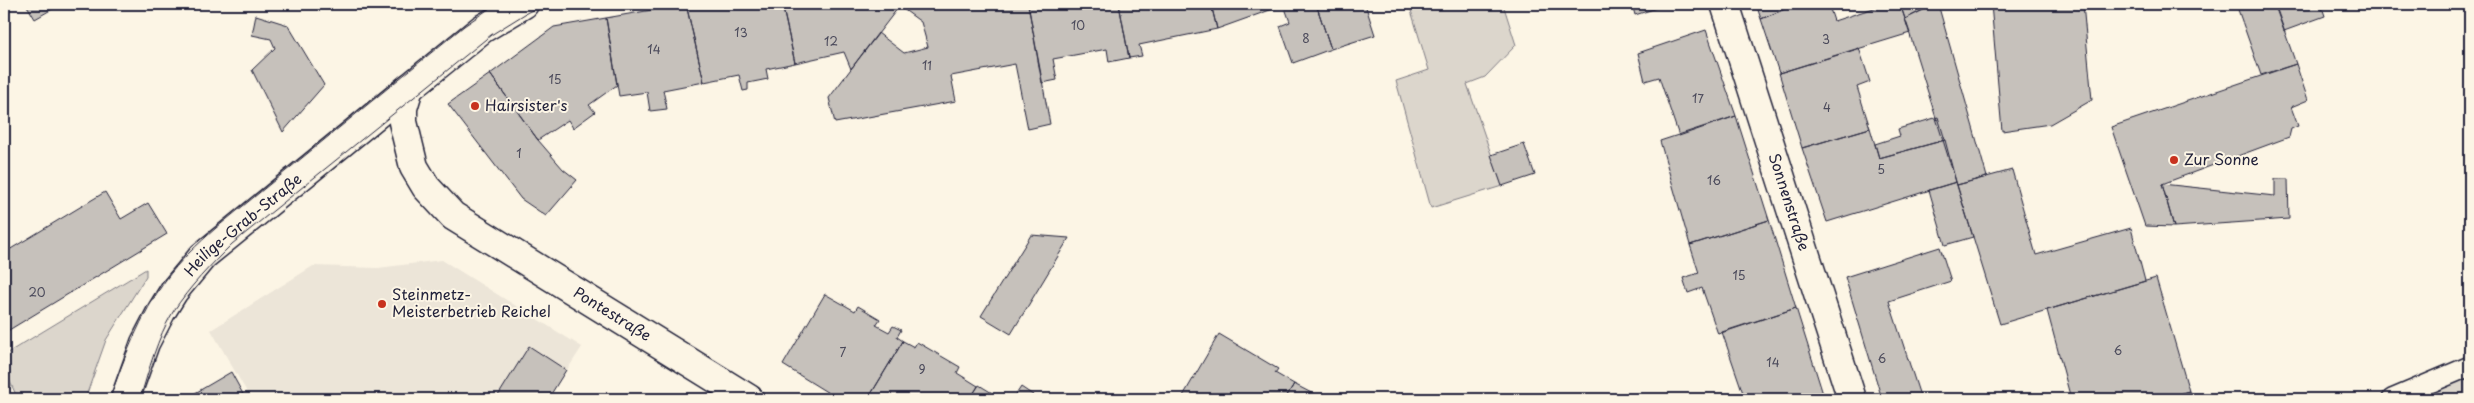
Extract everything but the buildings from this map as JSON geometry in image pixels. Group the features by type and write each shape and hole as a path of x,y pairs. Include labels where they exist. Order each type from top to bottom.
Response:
{"street":[{"name":"Heilige-Grab-Straße","path":"125,399 145,343 161,312 174,291 203,256 482,29 524,4"},
{"name":"Sonnenstraße","path":"1726,4 1852,399"},
{"name":"Pontestraße","path":"409,88 403,108 403,122 414,167 426,187 453,216 749,399"}],"lane":[{"path":"2392,399 2470,366"}],"shaded area":[{"path":"1409,4 1503,4 1516,45 1485,77 1467,84 1502,186 1431,208 1396,81 1429,70"},
{"name":"Steinmetz- Meisterbetrieb Reichel","path":"442,260 582,347 548,399 251,399 211,330 313,266 378,268"},
{"path":"146,269 146,276 106,340 85,399 18,399 4,369 4,355"},
{"path":"2470,368 2470,399 2402,399"}],"tram line":[{"path":"110,399 120,369 148,308 170,274 189,253 216,228 464,26 496,4"},
{"path":"140,399 158,343 167,322 193,285 232,244 491,35 528,12 547,4"}],"place":[{"name":"Hairsister's","path":"475,106"},
{"name":"Zur Sonne","path":"2174,160"},
{"name":"Steinmetz- Meisterbetrieb Reichel","path":"382,304"}]}
